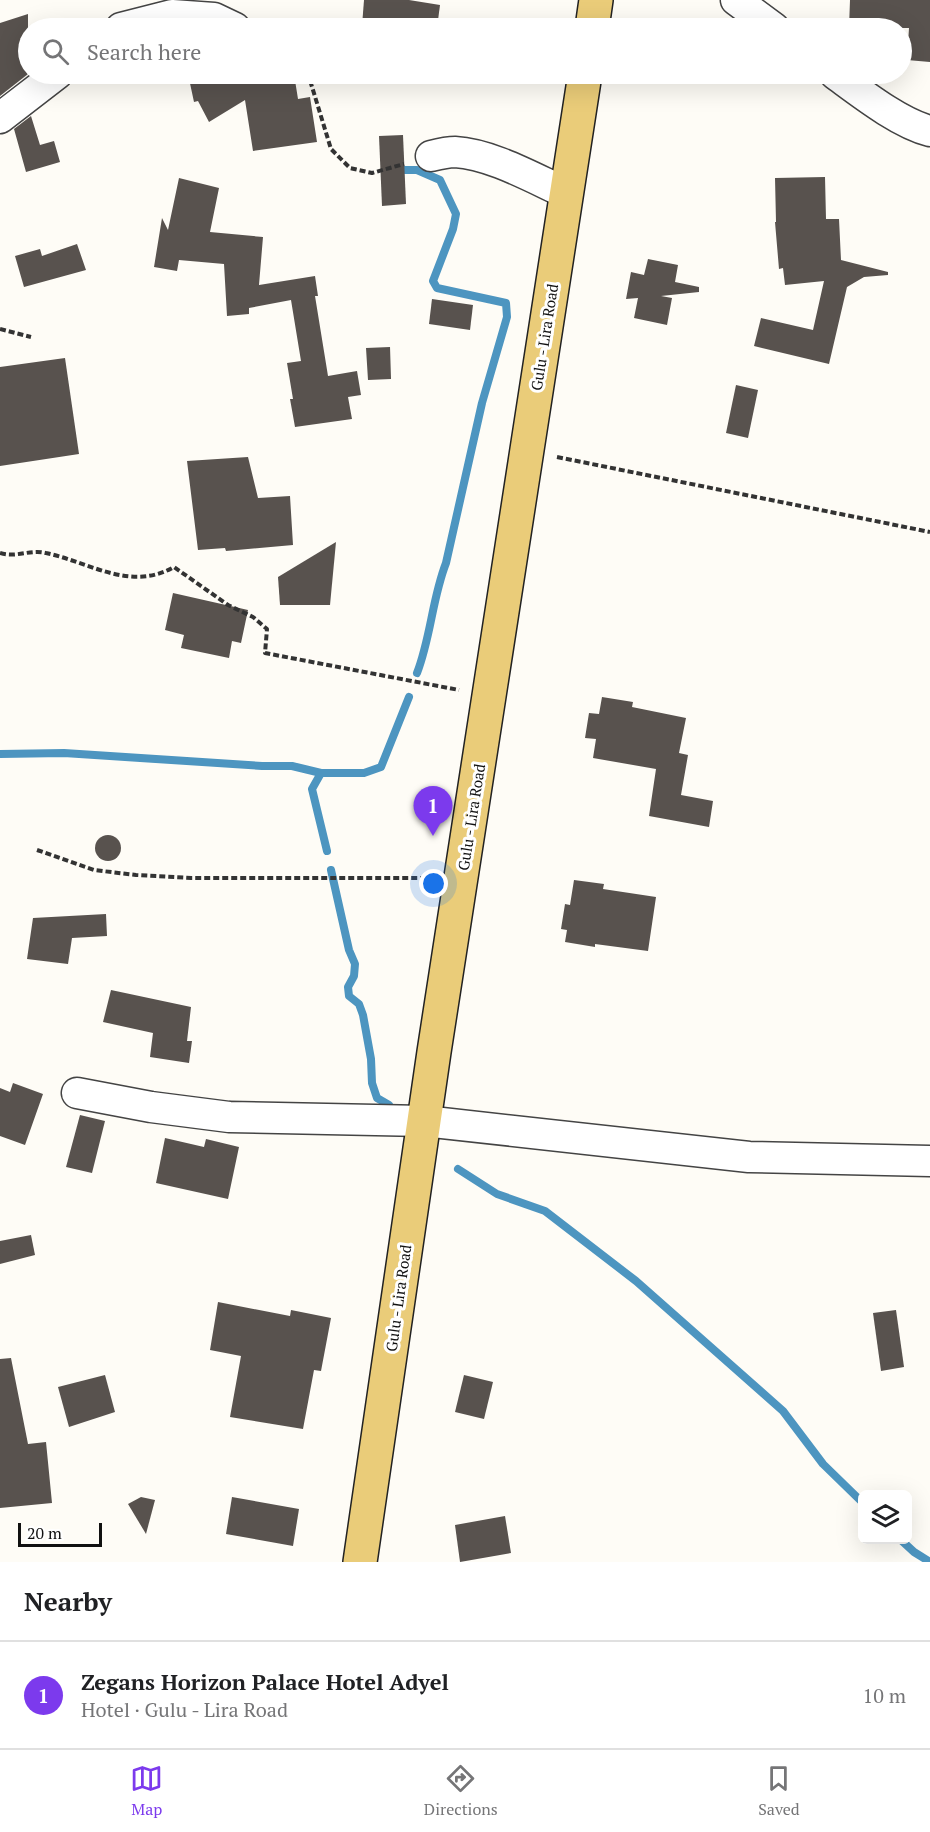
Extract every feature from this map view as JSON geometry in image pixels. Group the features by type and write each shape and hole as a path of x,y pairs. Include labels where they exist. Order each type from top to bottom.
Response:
{"main road":[{"path":"593,18 596,0"},
{"name":"Gulu - Lira Road","path":"360,1562 424,1120 583,84"}],"street":[{"path":"736,0 760,18"},
{"path":"160,18 172,15 214,18"},
{"path":"0,118 44,84"},
{"path":"850,84 874,102 921,129 930,131"},
{"path":"442,154 477,157 512,169 566,193"},
{"path":"77,1093 151,1107 229,1116 424,1120 749,1158 930,1161"}],"path":[{"path":"311,84 331,149 350,168 372,173 442,154"},
{"path":"0,329 31,337"},
{"path":"527,451 930,532"},
{"path":"0,553 11,556 43,552 121,577 161,574 174,567 228,605 253,617 267,629 265,653 489,695"},
{"path":"38,850 94,870 136,875 191,878 461,878"}],"building":[{"path":"364,0 409,0 440,5 438,18 363,18"},
{"path":"850,0 930,0 930,62 912,60 912,18 849,18"},
{"path":"28,14 28,18 18,18 18,82 0,96 0,23"},
{"path":"190,84 296,84 298,99 310,97 317,142 253,151 245,100 209,122 198,101 194,102"},
{"path":"31,116 40,145 54,141 60,162 26,172 14,129"},
{"path":"403,135 406,204 382,206 379,136"},
{"path":"825,177 826,219 839,219 841,260 888,272 888,275 864,277 847,287 829,364 754,346 761,318 813,330 824,281 785,285 783,268 779,269 775,222 775,178"},
{"path":"179,178 219,188 210,232 263,237 259,285 315,276 318,296 315,296 328,376 357,371 361,395 348,397 352,419 295,427 287,363 301,361 291,300 249,308 249,314 227,316 224,264 179,260 177,271 154,267 162,218 168,230"},
{"path":"77,244 86,270 24,287 15,256 40,249 42,256"},
{"path":"648,259 678,265 675,282 699,287 699,292 661,296 672,298 667,325 634,318 638,298 626,299 631,272 644,275"},
{"path":"432,299 473,305 470,330 429,324"},
{"path":"390,347 391,379 368,380 366,348"},
{"path":"65,358 79,454 0,466 0,367"},
{"path":"736,385 758,390 748,438 726,433"},
{"path":"248,457 258,498 290,496 293,545 226,551 225,548 198,550 187,461"},
{"path":"336,542 330,605 280,605 278,577"},
{"path":"173,593 248,610 241,643 232,641 229,658 181,648 184,635 165,630"},
{"path":"602,697 633,702 632,707 686,718 679,753 688,755 681,795 713,801 709,827 649,816 656,769 593,758 596,739 585,738 589,713 599,714"},
{"path":"108,835 117,839 121,848 117,857 108,861 99,857 95,848 99,839"},
{"path":"574,880 604,884 603,889 656,897 648,951 565,942 567,930 561,929 565,904 570,905"},
{"path":"106,914 107,936 72,938 68,964 27,959 33,918"},
{"path":"111,990 191,1007 187,1041 192,1041 189,1063 150,1057 153,1033 103,1022"},
{"path":"13,1083 43,1094 25,1145 0,1136 0,1088 10,1092"},
{"path":"80,1115 105,1121 92,1173 66,1167"},
{"path":"165,1138 204,1147 206,1139 239,1147 228,1199 156,1183"},
{"path":"31,1235 35,1255 0,1264 0,1241"},
{"path":"218,1302 290,1316 291,1310 331,1318 321,1371 314,1370 303,1429 230,1417 241,1356 210,1350"},
{"path":"896,1310 904,1367 881,1371 873,1313"},
{"path":"11,1358 28,1444 46,1442 52,1503 0,1508 0,1359"},
{"path":"105,1375 115,1412 69,1427 58,1387"},
{"path":"464,1375 493,1382 484,1419 455,1412"},
{"path":"141,1497 155,1500 146,1534 128,1504"},
{"path":"232,1497 299,1509 293,1546 226,1534"},
{"path":"505,1516 511,1553 460,1562 455,1525"}],"waterway":[{"path":"393,170 417,170 440,180 456,214 453,229 433,281 437,288 506,303 507,317 482,403 446,563 417,673"},
{"path":"327,851 312,789 321,773 364,773 381,767 409,697"},
{"path":"0,754 64,753 292,766 321,773"},
{"path":"331,870 349,950 355,964 354,976 348,987 349,996 359,1004 363,1015 371,1059 372,1083 377,1098 389,1105"},
{"path":"458,1169 497,1194 545,1211 636,1281 783,1411 823,1464 858,1498"},
{"path":"905,1544 930,1562"}],"place":[{"name":"Zegans Horizon Palace Hotel Adyel","path":"433,836"}]}
